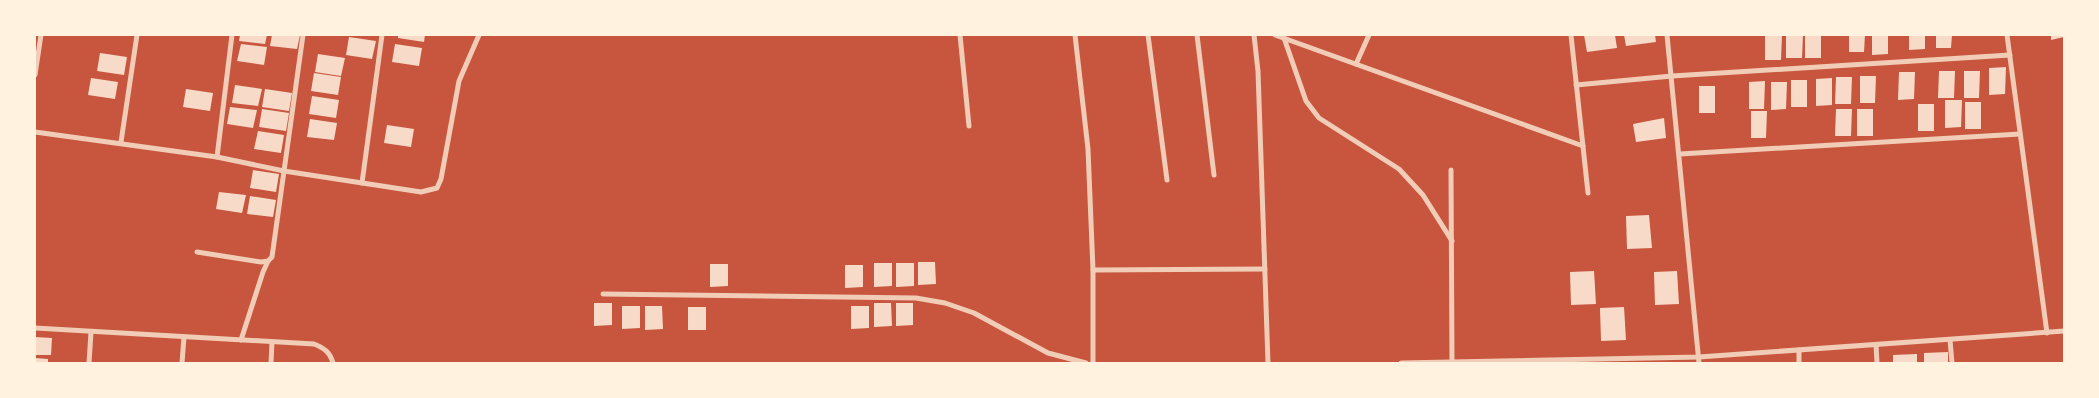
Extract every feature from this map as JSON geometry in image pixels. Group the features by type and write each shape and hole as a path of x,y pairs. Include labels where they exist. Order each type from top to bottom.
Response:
{"street":[{"path":"35,75 41,35"},
{"path":"122,142 137,35"},
{"path":"217,157 232,35"},
{"path":"241,340 263,272 274,250 303,35"},
{"path":"362,183 382,35"},
{"path":"35,132 122,142 217,157 284,171 421,192 436,188 440,179 459,81 478,35"},
{"path":"960,35 968,126"},
{"path":"1075,35 1088,149 1093,270 1093,363"},
{"path":"1148,35 1166,180"},
{"path":"1197,35 1214,175"},
{"path":"1254,35 1258,71 1268,363"},
{"path":"1276,35 1583,146"},
{"path":"1356,64 1369,35"},
{"path":"1571,35 1588,193"},
{"path":"1667,35 1699,360"},
{"path":"2007,35 2047,333"},
{"path":"1284,38 1306,102 1318,118 1399,169 1423,195 1452,241"},
{"path":"1576,85 1672,76 2010,55"},
{"path":"1680,154 2020,134"},
{"path":"1451,170 1452,363"},
{"path":"198,252 268,261"},
{"path":"1093,270 1265,269"},
{"path":"603,294 916,298 945,303 974,313 1048,353 1086,363"},
{"path":"35,328 314,344 324,348 331,356 333,363"},
{"path":"89,363 91,332"},
{"path":"1401,363 1699,360 1799,350 2064,332"},
{"path":"182,363 184,337"},
{"path":"1950,340 1952,363"},
{"path":"271,363 272,342"},
{"path":"1876,345 1877,363"},
{"path":"1799,350 1799,363"}],"building":[{"path":"240,35 267,35 265,44 239,41"},
{"path":"272,35 300,35 297,49 270,46"},
{"path":"398,35 425,35 424,42 398,38"},
{"path":"1584,35 1615,35 1617,48 1587,52"},
{"path":"1624,35 1655,35 1656,42 1626,46"},
{"path":"1765,35 1782,35 1781,60 1765,60"},
{"path":"1786,35 1803,35 1802,58 1786,58"},
{"path":"1805,35 1821,35 1821,58 1805,58"},
{"path":"1849,35 1865,35 1864,52 1849,52"},
{"path":"1872,35 1888,35 1888,54 1872,55"},
{"path":"1909,35 1925,35 1925,49 1909,50"},
{"path":"1936,35 1952,35 1951,48 1936,48"},
{"path":"2051,35 2064,35 2064,37 2051,40"},
{"path":"349,37 376,41 372,59 346,55"},
{"path":"241,44 267,47 264,65 237,61"},
{"path":"395,44 422,48 419,66 392,62"},
{"path":"100,53 127,57 124,75 97,71"},
{"path":"318,54 345,58 341,76 315,72"},
{"path":"2006,67 2005,94 1989,95 1989,68"},
{"path":"1939,71 1955,71 1954,98 1938,98"},
{"path":"1964,71 1980,71 1979,98 1964,98"},
{"path":"1899,72 1915,72 1914,99 1898,100"},
{"path":"314,73 341,77 338,95 311,91"},
{"path":"1860,76 1876,76 1875,103 1860,103"},
{"path":"1836,77 1852,77 1851,104 1835,104"},
{"path":"91,78 118,82 115,99 88,95"},
{"path":"1832,78 1832,105 1816,106 1816,79"},
{"path":"1791,80 1807,80 1807,107 1791,107"},
{"path":"1765,81 1764,109 1749,109 1749,82"},
{"path":"1771,82 1787,82 1786,109 1771,110"},
{"path":"235,85 262,89 258,106 232,103"},
{"path":"1699,86 1715,86 1715,113 1699,113"},
{"path":"186,89 213,93 210,111 183,107"},
{"path":"265,89 292,93 289,111 262,107"},
{"path":"312,96 339,100 336,118 309,114"},
{"path":"1945,100 1962,100 1961,127 1945,128"},
{"path":"1965,102 1981,102 1981,129 1965,129"},
{"path":"1918,104 1934,104 1934,131 1918,131"},
{"path":"230,107 257,110 253,128 227,124"},
{"path":"262,109 289,113 286,131 259,127"},
{"path":"1836,109 1852,109 1851,136 1835,136"},
{"path":"1857,109 1873,109 1873,136 1857,136"},
{"path":"1751,111 1767,111 1766,138 1751,138"},
{"path":"1664,118 1666,138 1636,142 1633,124"},
{"path":"310,119 337,123 334,140 307,137"},
{"path":"387,125 414,129 411,147 384,143"},
{"path":"258,131 284,135 281,153 254,149"},
{"path":"253,170 279,174 276,192 250,188"},
{"path":"219,192 246,195 242,213 216,209"},
{"path":"250,196 276,200 273,217 247,214"},
{"path":"1649,215 1652,248 1627,249 1626,216"},
{"path":"918,262 935,262 936,284 918,285"},
{"path":"874,263 892,263 892,286 874,287"},
{"path":"896,263 914,263 914,286 896,287"},
{"path":"710,264 728,264 728,286 710,287"},
{"path":"845,265 863,265 863,287 845,288"},
{"path":"1594,271 1596,304 1571,305 1570,272"},
{"path":"1677,271 1679,304 1655,305 1654,272"},
{"path":"594,303 612,303 612,325 594,326"},
{"path":"874,303 891,303 892,326 874,327"},
{"path":"896,303 913,303 913,325 896,326"},
{"path":"622,306 640,306 640,328 622,329"},
{"path":"645,306 662,306 663,329 645,330"},
{"path":"851,306 869,306 869,328 851,329"},
{"path":"688,307 706,307 706,330 688,330"},
{"path":"1624,307 1626,340 1601,341 1600,308"},
{"path":"35,337 52,338 51,355 35,355"},
{"path":"1948,352 1948,363 1924,363 1924,353"},
{"path":"1917,354 1917,363 1893,363 1893,355"},
{"path":"35,358 48,359 48,363 35,363"}]}
